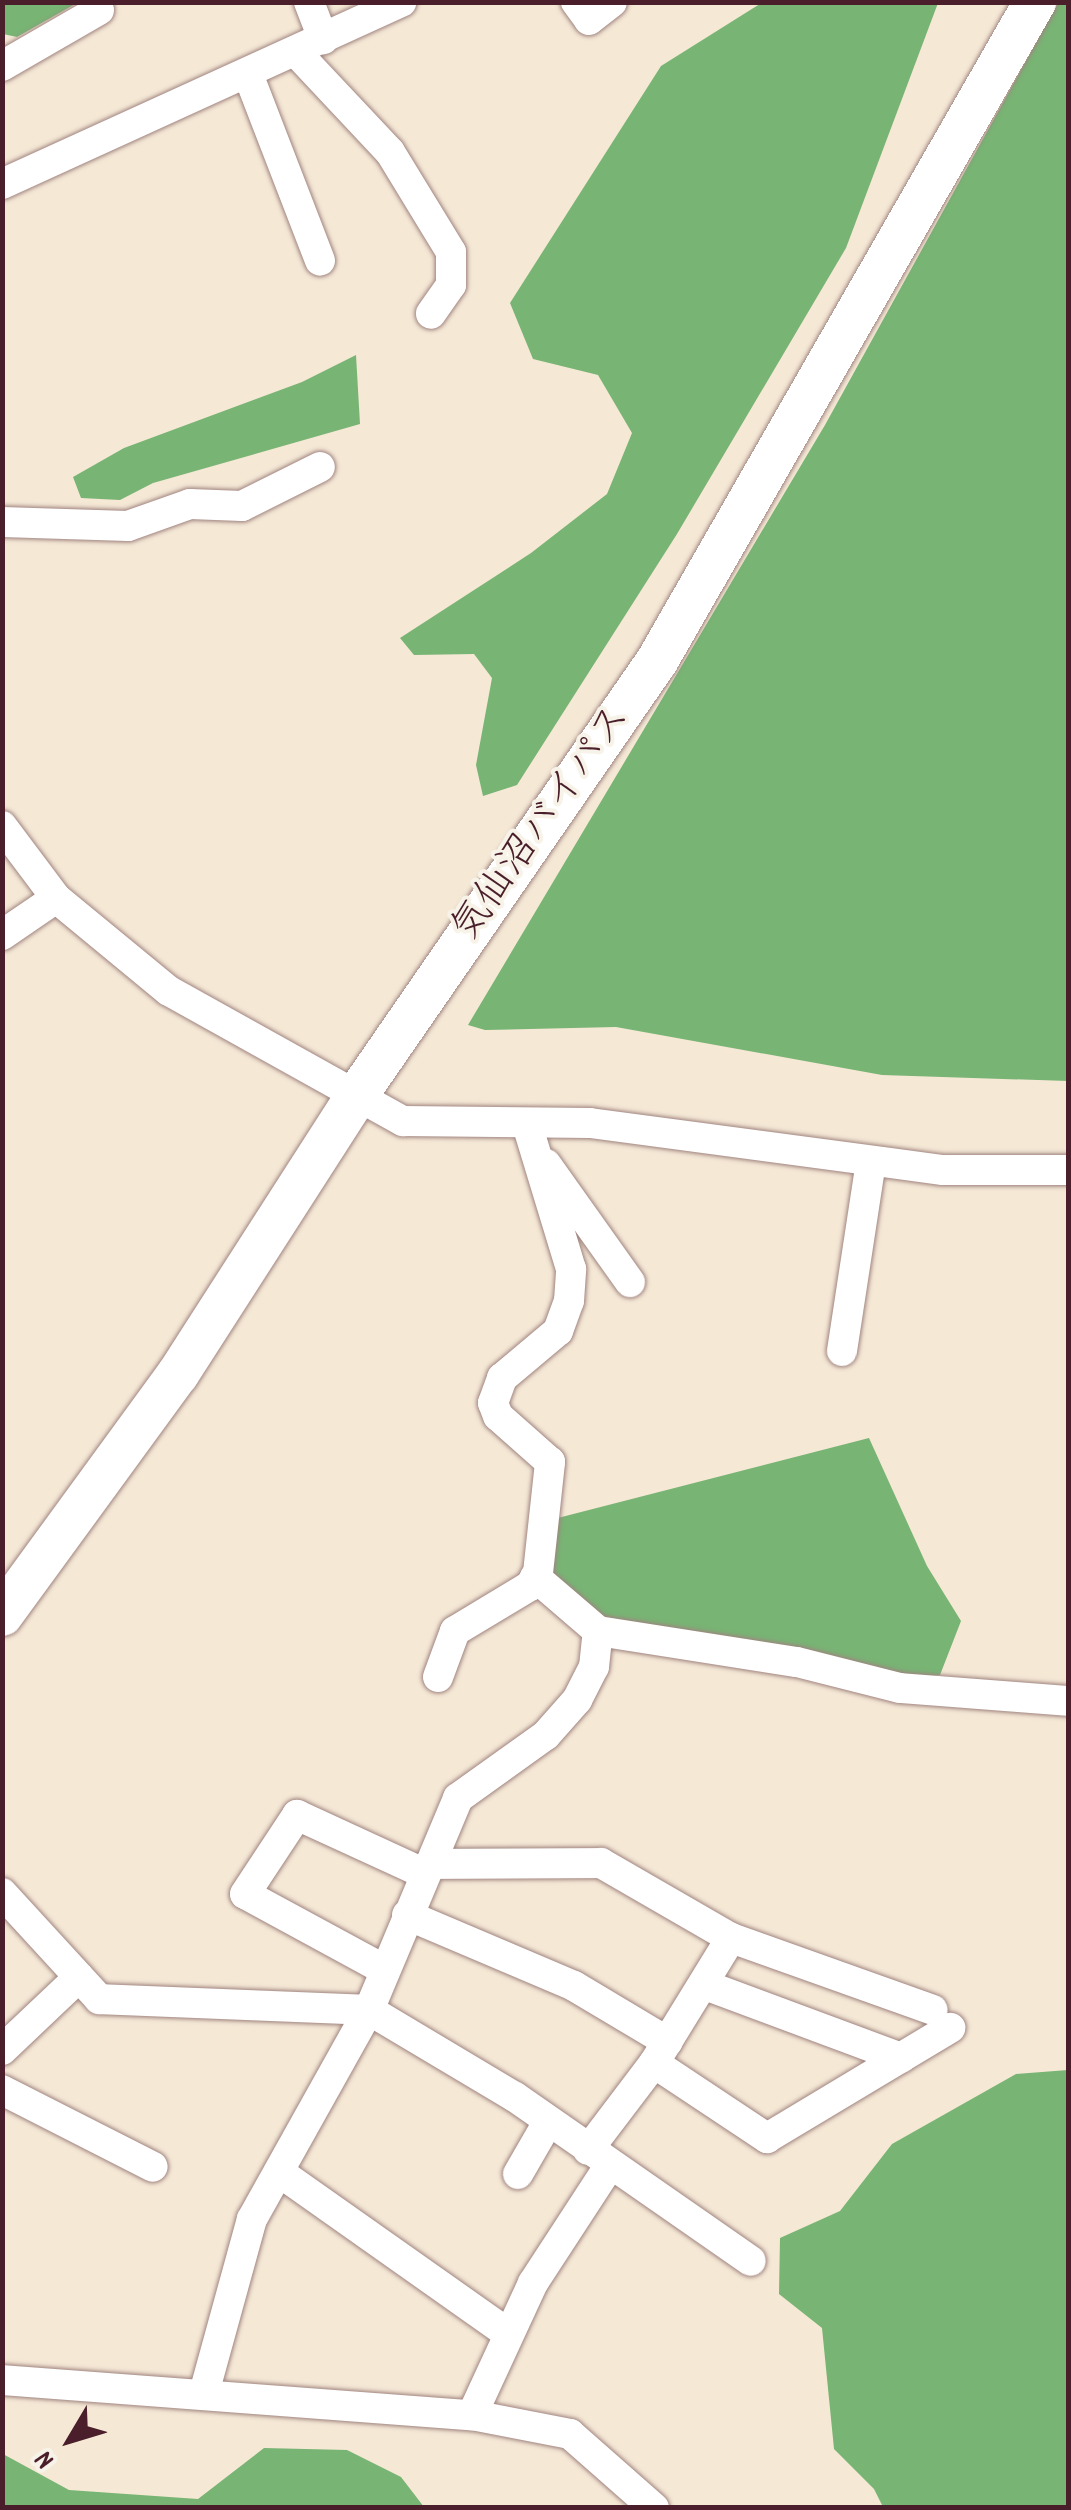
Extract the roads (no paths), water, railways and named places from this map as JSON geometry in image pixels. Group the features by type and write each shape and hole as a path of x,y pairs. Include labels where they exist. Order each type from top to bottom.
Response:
{"highway":[{"name":"気仙沼バイパス","path":"2,1616 178,1374 358,1095 657,661 1035,2"}],"street":[{"path":"308,2 310,46 390,152 451,252 451,285 431,314"},
{"path":"2,184 401,2"},
{"path":"576,2 590,20 612,2"},
{"path":"2,66 98,10"},
{"path":"248,74 320,261"},
{"path":"2,522 128,526 190,504 242,506 320,467"},
{"path":"2,826 56,898 169,991 403,1120 531,1137 590,1123 871,1162 1068,1170"},
{"path":"2,936 56,898"},
{"path":"531,1137 630,1282"},
{"path":"438,1677 455,1632 536,1577 550,1462 498,1416 493,1403 502,1378 558,1330 569,1301 571,1269 531,1137"},
{"path":"842,1351 871,1162"},
{"path":"536,1577 598,1632 798,1662 900,1688 1068,1701"},
{"path":"204,2393 234,2270 252,2220 369,2010 458,1798 546,1735 578,1700 594,1667 598,1632"},
{"path":"385,1970 244,1894 297,1815 428,1869 601,1863 731,1938 942,2019 901,2058 767,2138 574,1986 407,1915"},
{"path":"2,1893 98,1999 369,2010 548,2122 751,2261"},
{"path":"472,2415 533,2283 599,2157 731,1938"},
{"path":"2,2050 79,1977"},
{"path":"704,1986 901,2058"},
{"path":"2,2090 153,2167"},
{"path":"518,2174 548,2122"},
{"path":"279,2172 509,2334"},
{"path":"2,2380 472,2415 570,2434 654,2508"}]}
